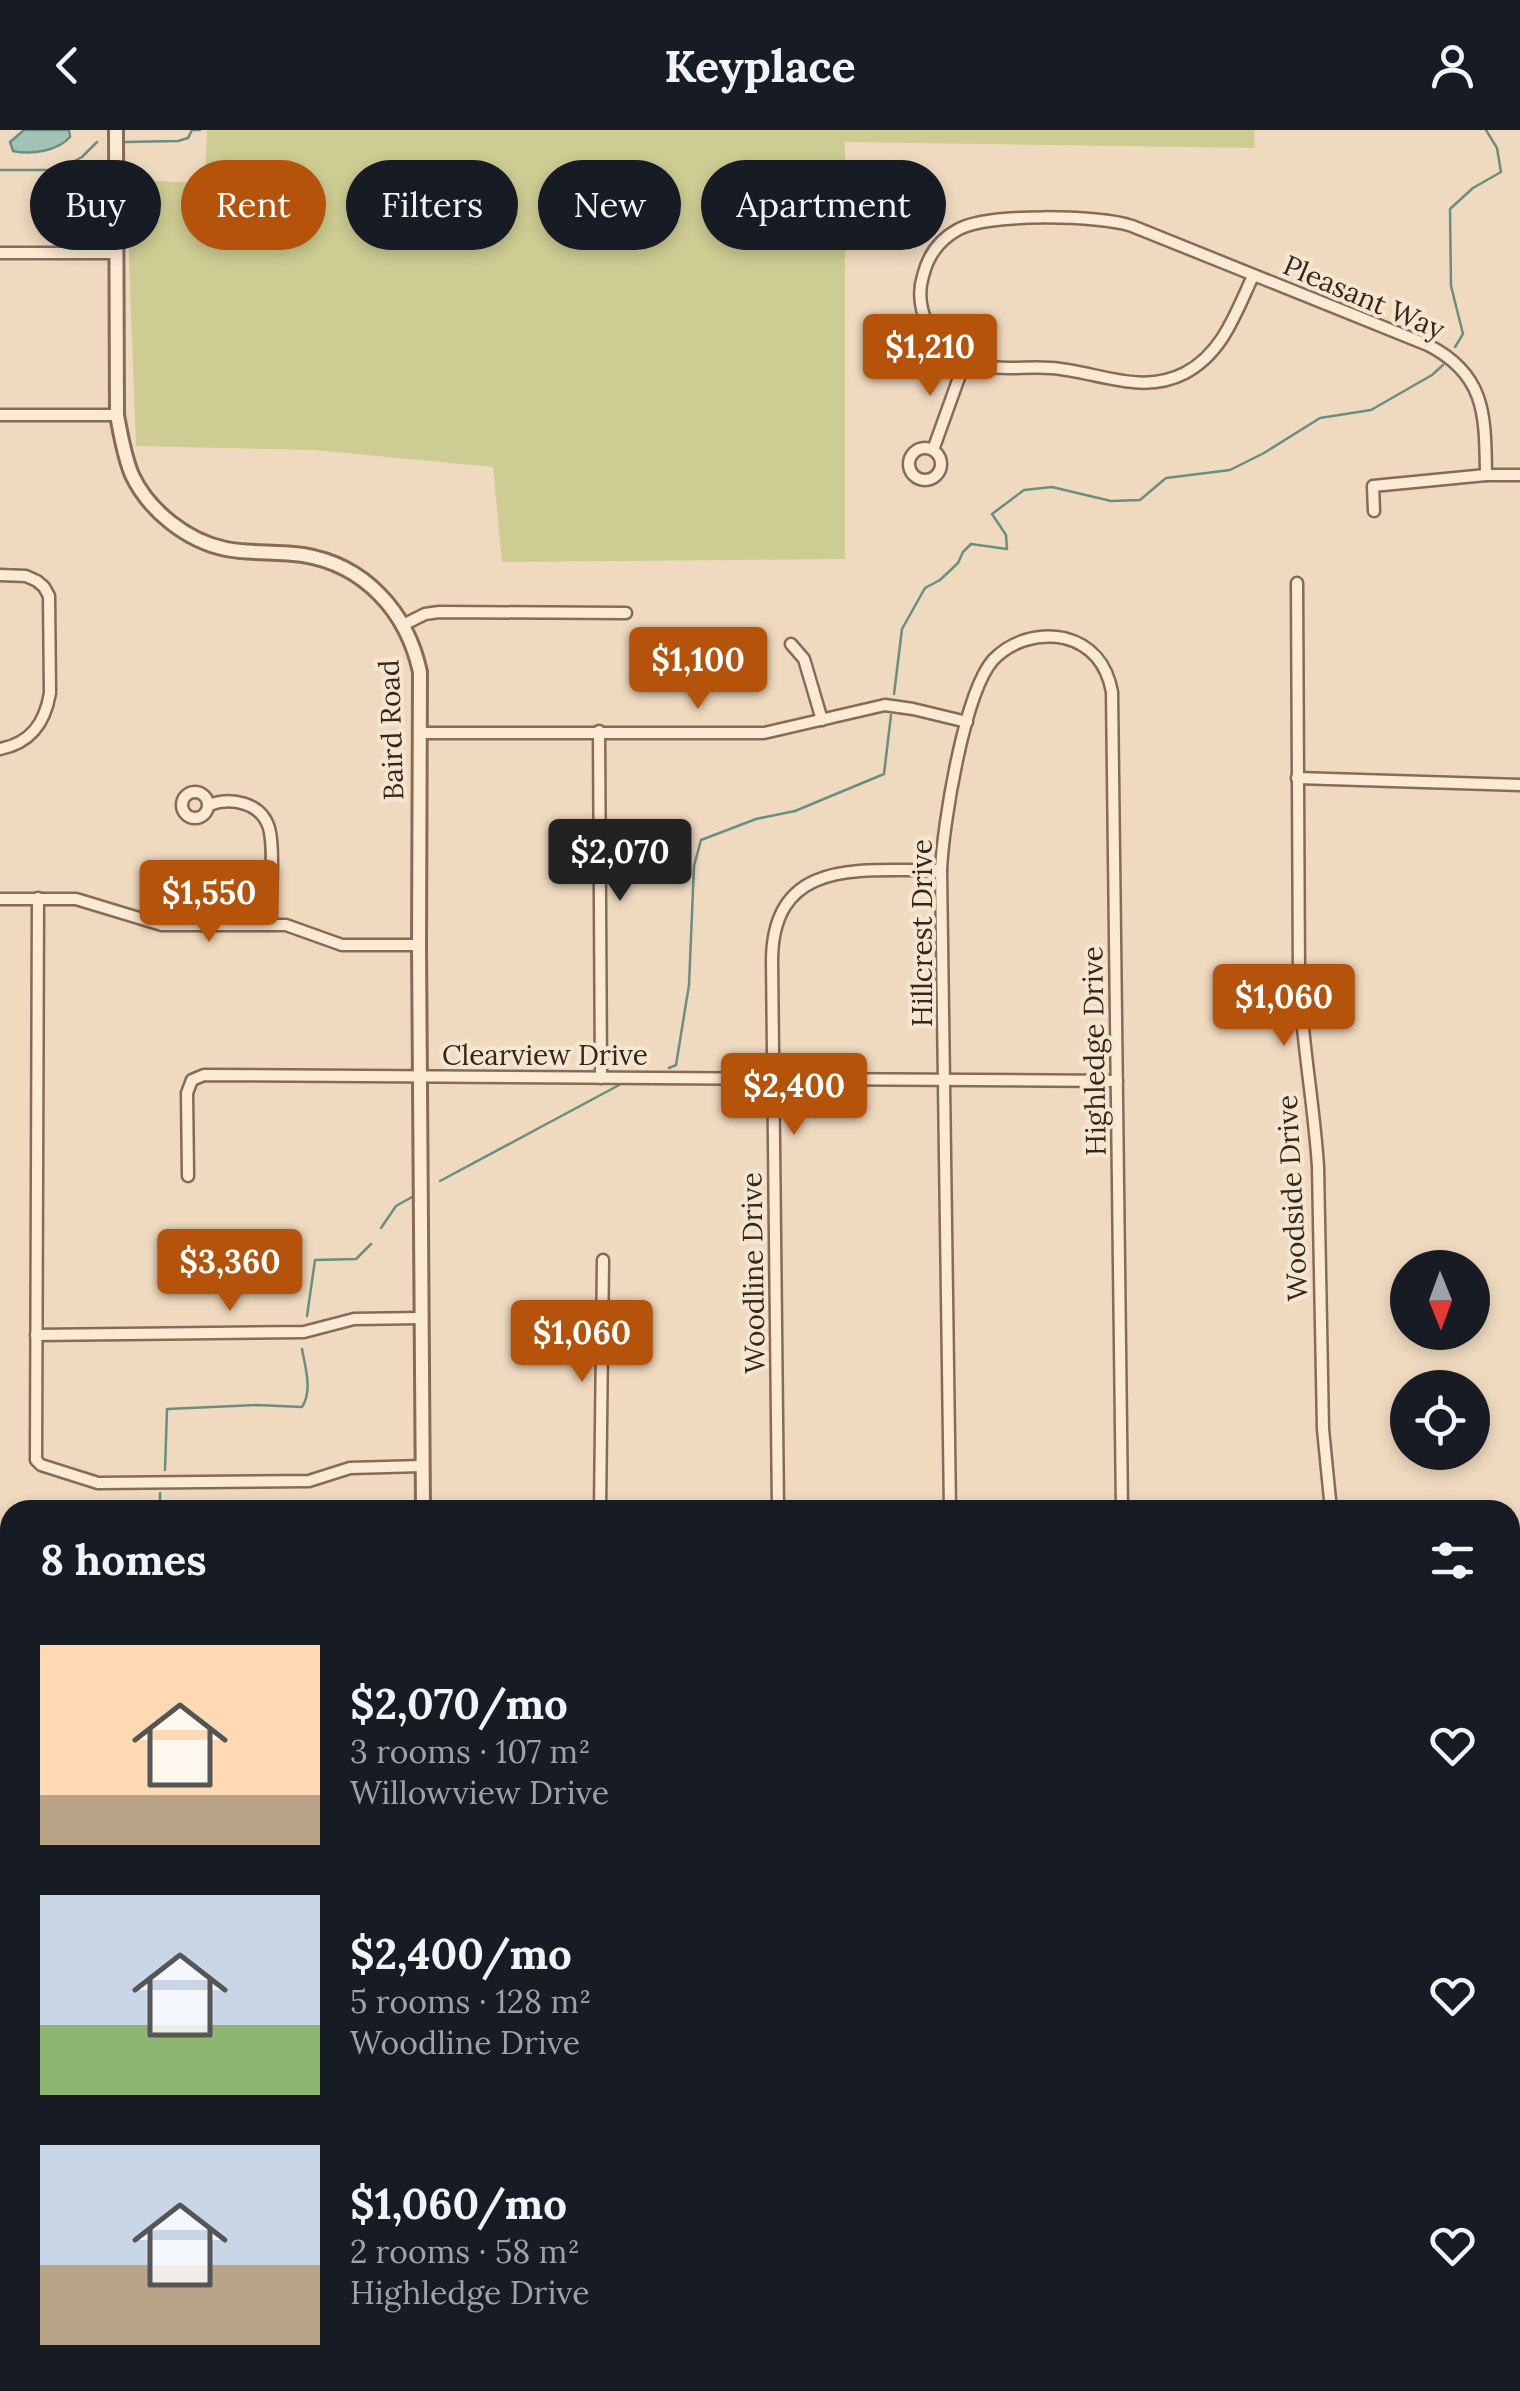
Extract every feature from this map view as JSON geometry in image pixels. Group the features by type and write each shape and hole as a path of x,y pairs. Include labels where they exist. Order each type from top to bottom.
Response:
{"street":[{"name":"Baird Road","path":"116,130 117,415 122,447 142,493 167,520 201,541 221,548 306,556 348,568 374,588 403,625 416,650 420,672 423,1500"},
{"name":"Pleasant Way","path":"1254,276 1220,342 1196,366 1172,379 1142,383 1065,369 994,368 966,361 952,354 931,331 920,294 924,271 935,248 955,230 969,224 1085,218 1120,222 1428,346 1452,360 1471,381 1482,404 1486,475"},
{"path":"0,252 116,253"},
{"path":"933,450 966,361"},
{"path":"0,414 117,415"},
{"path":"1374,511 1373,486 1520,475"},
{"path":"0,575 26,576 44,587 49,596 50,693 36,731 16,746 0,749"},
{"name":"Woodside Drive","path":"1297,583 1300,998 1316,1129 1323,1429 1330,1500"},
{"path":"403,625 439,612 626,613"},
{"name":"Hillcrest Drive","path":"950,1500 941,870 946,815 978,688 1003,651 1042,636"},
{"name":"Highledge Drive","path":"1042,636 1073,640 1087,648 1100,660 1112,692 1122,1500"},
{"path":"791,644 804,659 822,720"},
{"path":"420,733 764,732 884,706 968,722"},
{"path":"599,731 600,1078"},
{"path":"1297,778 1520,785"},
{"path":"209,805 218,801 240,802 264,817 270,836 270,924"},
{"name":"Woodline Drive","path":"778,1500 774,929 787,902 804,886 825,876 941,870"},
{"path":"38,898 36,1460 98,1483 310,1481 350,1468 422,1466"},
{"path":"0,899 76,899 162,925 270,924 342,945 418,945"},
{"name":"Clearview Drive","path":"188,1176 186,1093 197,1077 1116,1080"},
{"path":"600,1500 603,1260"},
{"path":"36,1335 304,1332 354,1319 422,1318"}],"shaded area":[{"path":"24,130 69,130 70,137 44,151 13,151 10,142"},
{"path":"207,130 1254,130 1255,148 845,142 845,160 701,160 701,250 845,250 845,559 502,562 493,467 314,450 136,446 129,250 161,250 161,181 181,182 181,250 326,250 326,160 206,160"}],"waterway":[{"path":"125,142 178,141 188,138 192,130 200,130"},
{"path":"1455,347 1463,334 1451,286 1450,209 1473,188 1501,172 1497,148 1486,130"},
{"path":"0,170 58,170 82,157 97,142"},
{"path":"894,694 902,629 925,588 958,563 971,544 1007,549 1006,535 992,514 1024,490 1052,487 1111,501 1140,500 1166,478 1230,470 1320,418 1371,410 1443,365"},
{"path":"669,1068 676,1065 689,985 694,866 701,840 756,819 795,811 884,774 891,715"},
{"path":"440,1181 621,1084"},
{"path":"381,1228 396,1206 412,1197"},
{"path":"307,1316 315,1260 356,1259 371,1244"},
{"path":"165,1470 167,1409 302,1407 308,1386 302,1349"},
{"path":"160,1493 160,1500"}]}
